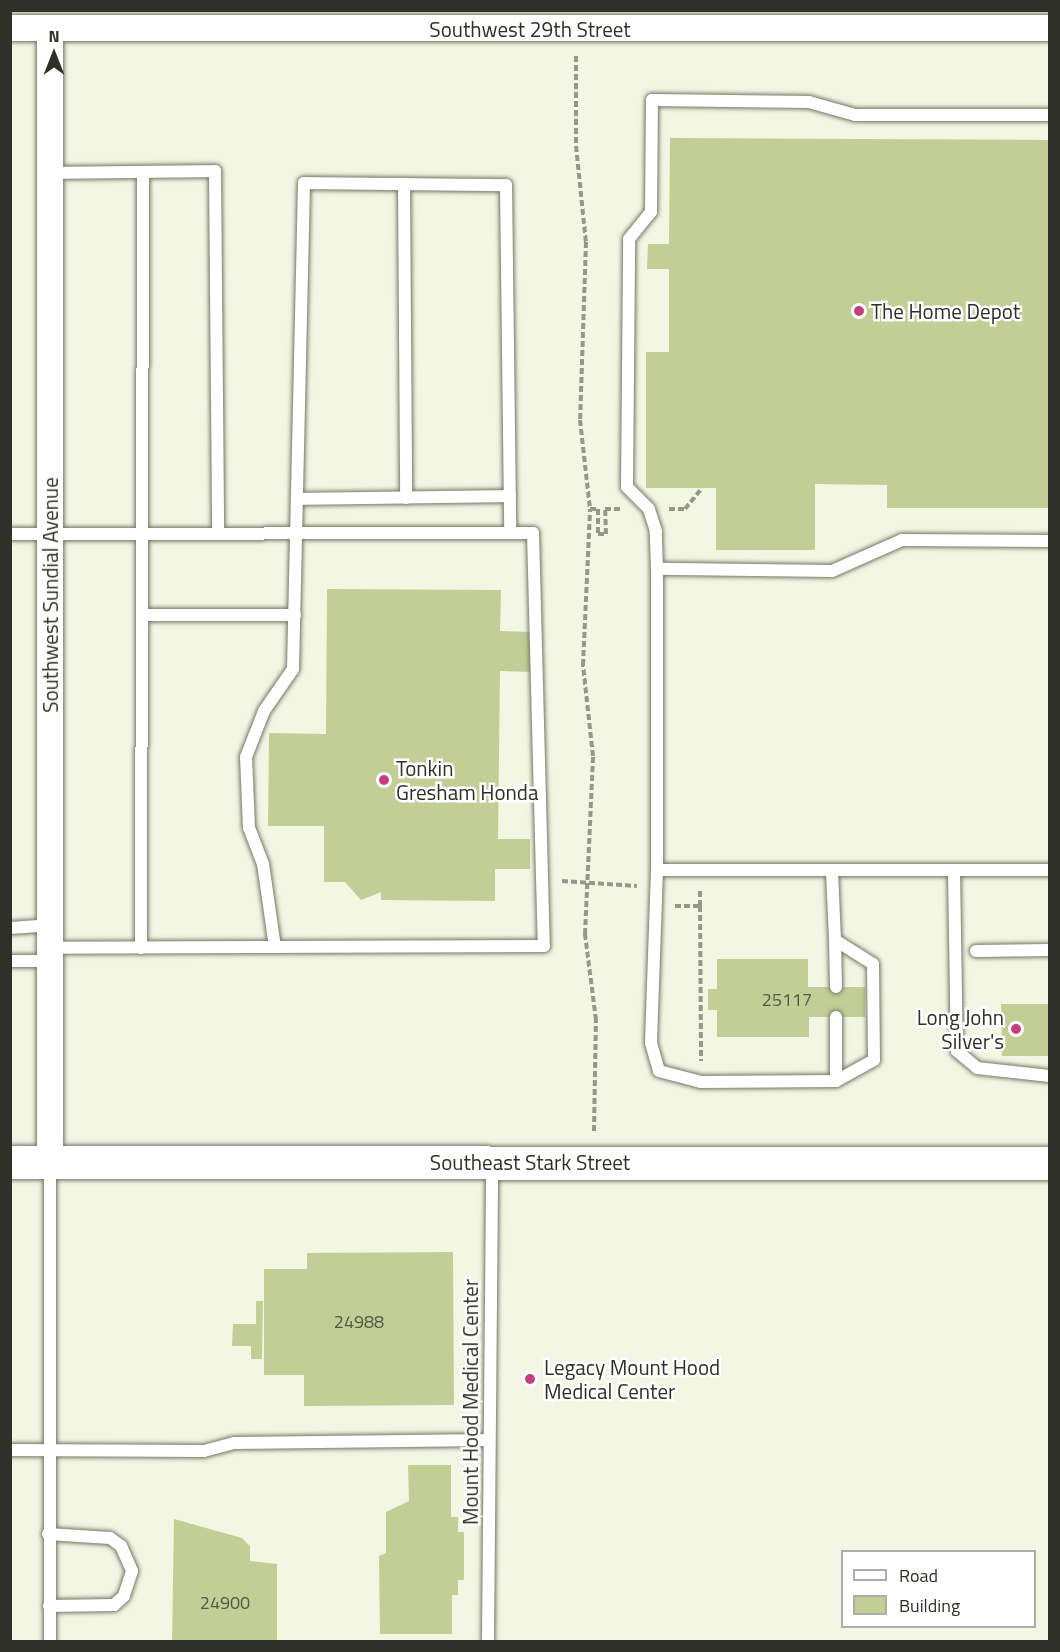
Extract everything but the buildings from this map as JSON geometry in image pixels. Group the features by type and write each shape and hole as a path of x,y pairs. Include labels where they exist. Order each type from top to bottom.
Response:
{"main road":[{"name":"Southeast Stark Street","path":"10,1162 1050,1163"}],"street":[{"name":"Southwest 29th Street","path":"10,28 556,20 1050,28"},
{"name":"Southwest Sundial Avenue","path":"50,28 50,1162"}],"lane":[{"path":"835,940 873,964 874,1060 836,1080 701,1082 659,1071 651,1042 657,870 656,531 649,509 627,487 629,239 651,212 652,100 809,102 855,115 1050,115"},
{"path":"50,172 215,171 218,534"},
{"path":"141,948 143,172"},
{"path":"275,947 263,864 249,828 246,757 264,711 294,669 304,183 506,185 510,534"},
{"path":"404,184 406,498"},
{"path":"297,499 510,496"},
{"path":"10,534 533,534 544,946 141,948 49,945 10,928"},
{"path":"657,569 832,571 902,540 1050,541"},
{"path":"142,615 294,615"},
{"path":"657,870 1050,870"},
{"path":"832,870 836,987"},
{"path":"954,870 957,1051 977,1068 1050,1076"},
{"path":"10,961 49,945"},
{"path":"976,951 1050,950"},
{"path":"836,1017 836,1080"},
{"path":"50,1162 48,1451 50,1641"},
{"name":"Mount Hood Medical Center","path":"488,1641 492,1162"},
{"path":"10,1450 489,1440"},
{"path":"48,1534 110,1538 121,1546 132,1570 127,1590 114,1605 49,1606"}],"path":[{"path":"566,56 577,56 576,146 586,242 580,420 590,509 583,664 593,756 589,886 585,934 598,1062 592,1162"},
{"path":"590,509 598,509 598,534 606,534 605,509 685,509 702,488"},
{"path":"543,881 589,886"},
{"path":"700,906 701,1082"}],"place":[{"name":"The Home Depot","path":"859,311"},
{"name":"Tonkin Gresham Honda","path":"384,780"},
{"name":"Long John Silver's","path":"1016,1029"},
{"name":"Legacy Mount Hood Medical Center","path":"530,1379"}]}
